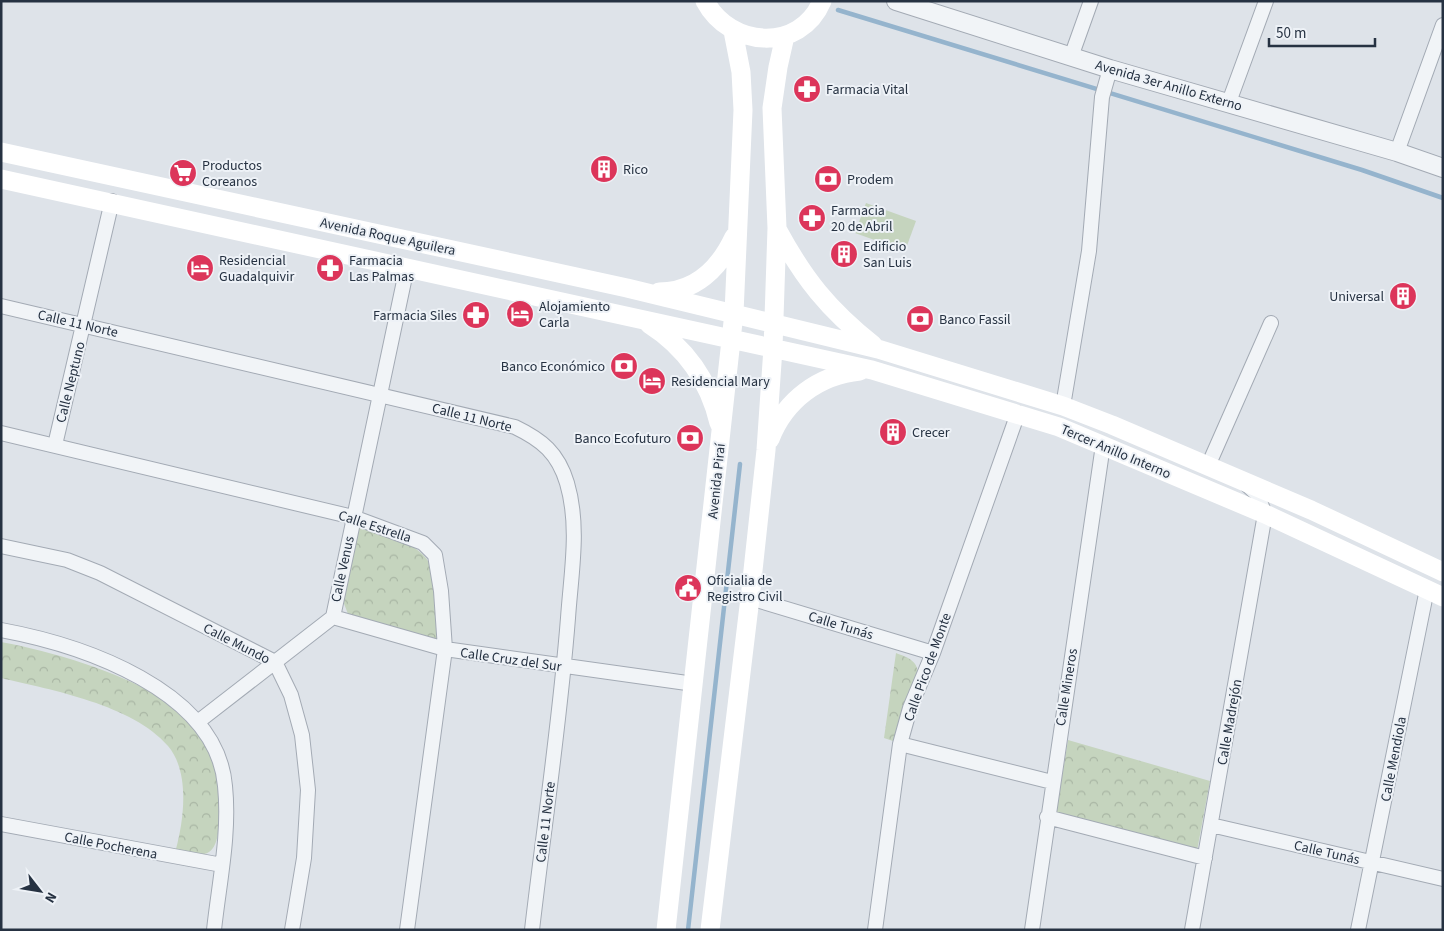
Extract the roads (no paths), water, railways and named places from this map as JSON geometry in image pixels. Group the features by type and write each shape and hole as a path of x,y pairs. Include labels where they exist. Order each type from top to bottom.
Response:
{"main road":[{"path":"705,1 717,19 733,31 758,39 785,36 806,24 822,1"},
{"name":"Avenida Piraí","path":"669,927 734,313 743,110 741,72 733,31"},
{"path":"707,926 750,598 766,450 773,348 777,228 772,108 785,36"},
{"name":"Avenida Roque Aguilera","path":"1,152 647,293 774,324"},
{"name":"Avenida Roque Aguilera","path":"1,179 112,201 773,348"},
{"path":"647,293 670,292 691,286 710,273 725,256 735,236 738,214"},
{"path":"777,228 796,264 819,296 847,324 878,349"},
{"path":"642,319 668,337 695,366 707,386 716,408 721,432"},
{"name":"Tercer Anillo Interno","path":"774,324 878,349 1063,406 1311,510 1443,572"},
{"name":"Tercer Anillo Interno","path":"773,348 872,370 1059,427 1265,514 1435,593"},
{"path":"766,450 776,423 794,400 816,383 843,373 872,370"},
{"path":"1059,427 1106,436 1110,434 1112,425"}],"street":[{"name":"Avenida 3er Anillo Externo","path":"896,1 920,5 1071,57 1109,73 1229,102 1397,152 1443,168"},
{"path":"1071,57 1091,1"},
{"path":"1229,102 1266,1"},
{"path":"1397,152 1443,25"},
{"path":"1063,406 1089,251 1102,96 1109,73"},
{"name":"Calle Neptuno","path":"55,445 112,201"},
{"name":"Calle Venus","path":"198,721 332,617 407,267"},
{"name":"Calle 11 Norte","path":"1,306 515,427 538,438 555,455 566,481 572,504 574,534 564,667 532,930"},
{"path":"1208,466 1271,323"},
{"name":"Calle Pico de Monte","path":"875,930 900,744 910,708 933,653 1018,413"},
{"name":"Calle Estrella","path":"1,433 353,517 416,539 435,555 441,591 445,649 407,930"},
{"name":"Calle Mineros","path":"1032,930 1102,445"},
{"path":"1240,479 1257,494 1265,514 1275,507 1287,505 1311,510"},
{"name":"Calle Madrejón","path":"1192,930 1265,514"},
{"name":"Calle Mundo","path":"1,546 67,560 100,573 275,662 291,695 302,735 308,790 304,858 292,930"},
{"name":"Calle Mendiola","path":"1358,930 1435,593"},
{"name":"Calle Tunás","path":"750,598 933,653"},
{"name":"Calle Cruz del Sur","path":"332,617 445,649 694,684"},
{"path":"1,630 34,636 111,662 166,695 198,721 216,749 226,785 226,824 214,930"},
{"path":"900,744 1052,782"},
{"path":"1047,817 1206,858"},
{"name":"Calle Pocherena","path":"1,824 222,865"},
{"name":"Calle Tunás","path":"1211,825 1443,879"}],"waterway":[{"path":"838,10 1362,170 1443,198"},
{"path":"688,930 740,464"}],"place":[{"name":"Farmacia Vital","path":"807,89"},
{"name":"Rico","path":"604,169"},
{"name":"Productos Coreanos","path":"183,173"},
{"name":"Prodem","path":"828,179"},
{"name":"Farmacia 20 de Abril","path":"812,218"},
{"name":"Edificio San Luis","path":"844,254"},
{"name":"Residencial Guadalquivir","path":"200,268"},
{"name":"Farmacia Las Palmas","path":"330,268"},
{"name":"Universal","path":"1403,296"},
{"name":"Alojamiento Carla","path":"520,314"},
{"name":"Farmacia Siles","path":"476,315"},
{"name":"Banco Fassil","path":"920,319"},
{"name":"Banco Económico","path":"624,366"},
{"name":"Residencial Mary","path":"652,381"},
{"name":"Crecer","path":"893,432"},
{"name":"Banco Ecofuturo","path":"690,438"},
{"name":"Oficialia de Registro Civil","path":"688,588"}]}
